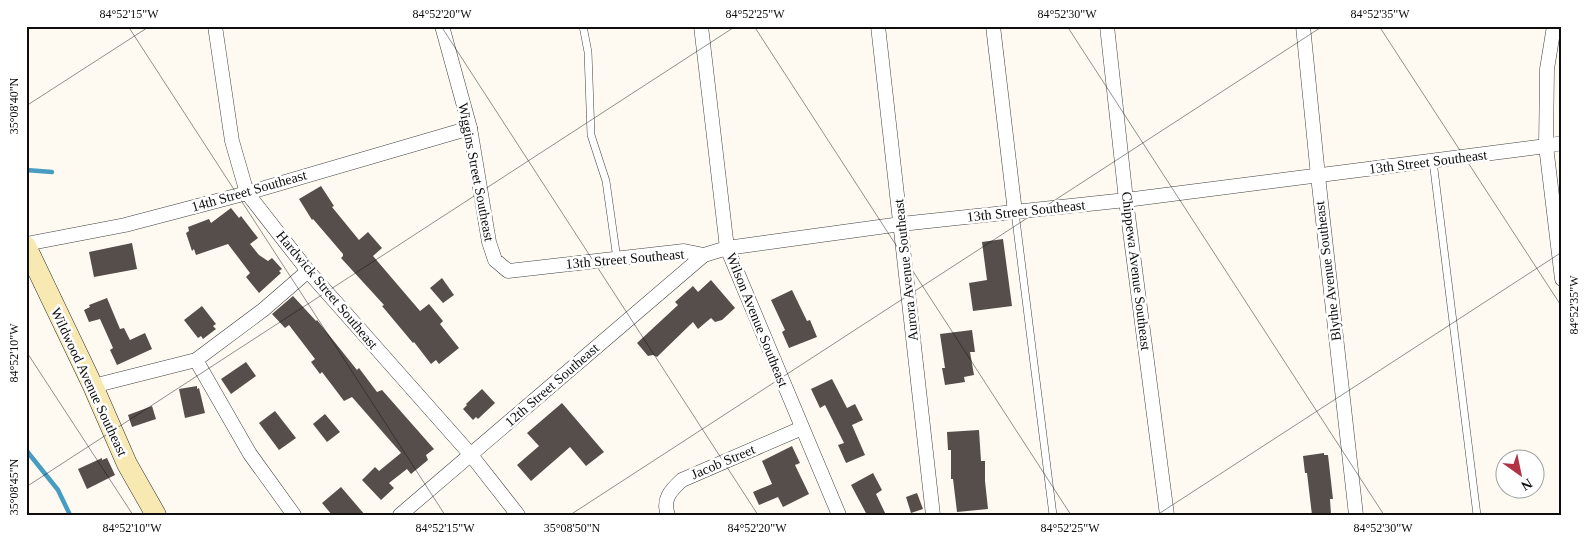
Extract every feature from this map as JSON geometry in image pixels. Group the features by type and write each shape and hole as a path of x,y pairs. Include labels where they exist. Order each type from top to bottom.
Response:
{"main road":[{"name":"Wildwood Avenue Southeast","path":"26,245 93,386 127,464 156,515"}],"street":[{"name":"Hardwick Street Southeast","path":"215,26 232,141 247,193 308,271 471,455 518,515"},
{"name":"Wiggins Street Southeast","path":"442,26 470,128 489,242 495,260"},
{"name":"Wilson Avenue Southeast","path":"701,26 727,248 839,515"},
{"name":"Aurora Avenue Southeast","path":"878,26 933,515"},
{"path":"993,26 1015,212"},
{"name":"Chippewa Avenue Southeast","path":"1107,26 1126,200 1167,515"},
{"name":"Blythe Avenue Southeast","path":"1303,26 1356,515"},
{"path":"1554,26 1547,69 1546,146 1562,280"},
{"name":"14th Street Southeast","path":"26,245 125,225 247,193 470,128"},
{"name":"13th Street Southeast","path":"495,260 508,271 684,251 704,255 727,248 901,224 1126,200 1562,143"},
{"name":"12th Street Southeast","path":"400,515 704,255"},
{"path":"93,386 196,360 262,310 308,271"},
{"path":"196,360 250,454 294,515"},
{"name":"Jacob Street","path":"668,515 666,501 668,494 682,480 802,428"}],"lane":[{"path":"583,26 588,52 591,135 606,181 617,258"},
{"path":"1433,161 1477,515"},
{"path":"1015,212 1053,515"}],"building":[{"path":"321,186 334,206 332,207 359,240 368,232 382,248 373,256 420,311 429,304 443,321 440,324 459,348 439,364 436,360 431,364 382,306 384,305 341,258 343,254 312,220 299,199"},
{"path":"231,208 239,218 241,216 258,238 250,244 259,255 268,261 272,258 282,269 279,271 281,273 259,293 246,277 250,273 228,244 196,255 194,249 192,251 186,233 189,231 188,227 209,219 211,223"},
{"path":"1003,239 1012,306 973,311 969,283 987,280 982,242"},
{"path":"132,243 137,269 94,277 89,252"},
{"path":"442,278 454,295 443,303 430,288"},
{"path":"711,280 735,308 722,320 715,322 711,318 698,329 693,322 657,357 653,355 648,356 637,343 678,305 675,302 693,286 698,292"},
{"path":"792,290 807,321 810,320 817,337 789,348 782,332 785,330 771,300"},
{"path":"293,296 317,320 357,370 359,368 377,392 382,390 434,449 426,455 428,460 411,474 407,469 389,483 394,488 381,500 362,480 375,467 379,471 401,453 352,397 344,401 322,372 320,374 311,362 315,359 289,325 285,328 272,314"},
{"path":"107,298 120,329 124,328 130,340 145,333 152,349 117,365 110,350 113,348 100,319 89,322 84,310 90,307 89,305"},
{"path":"202,306 216,324 213,326 216,329 203,339 201,336 198,338 184,320"},
{"path":"972,330 975,352 970,352 974,375 964,377 965,382 945,385 942,368 945,368 940,334"},
{"path":"246,362 256,376 231,394 221,379"},
{"path":"832,379 847,408 855,404 863,420 852,425 865,455 846,463 838,445 844,443 825,405 820,408 811,389"},
{"path":"197,386 205,413 185,418 179,389"},
{"path":"482,389 495,403 478,419 476,417 473,420 463,409"},
{"path":"562,403 604,452 586,466 570,447 531,481 517,465 539,446 527,433"},
{"path":"152,406 156,419 132,427 128,415"},
{"path":"275,411 296,438 279,450 259,423"},
{"path":"325,414 340,432 327,442 313,424"},
{"path":"979,430 981,461 985,461 988,509 957,512 953,479 951,479 951,450 948,450 947,432"},
{"path":"792,446 800,463 795,465 809,494 783,507 778,497 759,505 753,492 772,484 762,461"},
{"path":"1324,453 1324,455 1328,455 1333,499 1330,499 1331,515 1312,515 1303,456"},
{"path":"102,458 102,460 107,458 115,475 87,489 78,469"},
{"path":"873,473 882,490 876,494 886,515 867,515 851,485"},
{"path":"341,487 365,515 332,515 322,503"},
{"path":"917,493 923,509 911,513 906,497"}],"waterway":[{"path":"26,170 52,172"},
{"path":"26,450 58,490 70,515"}]}
